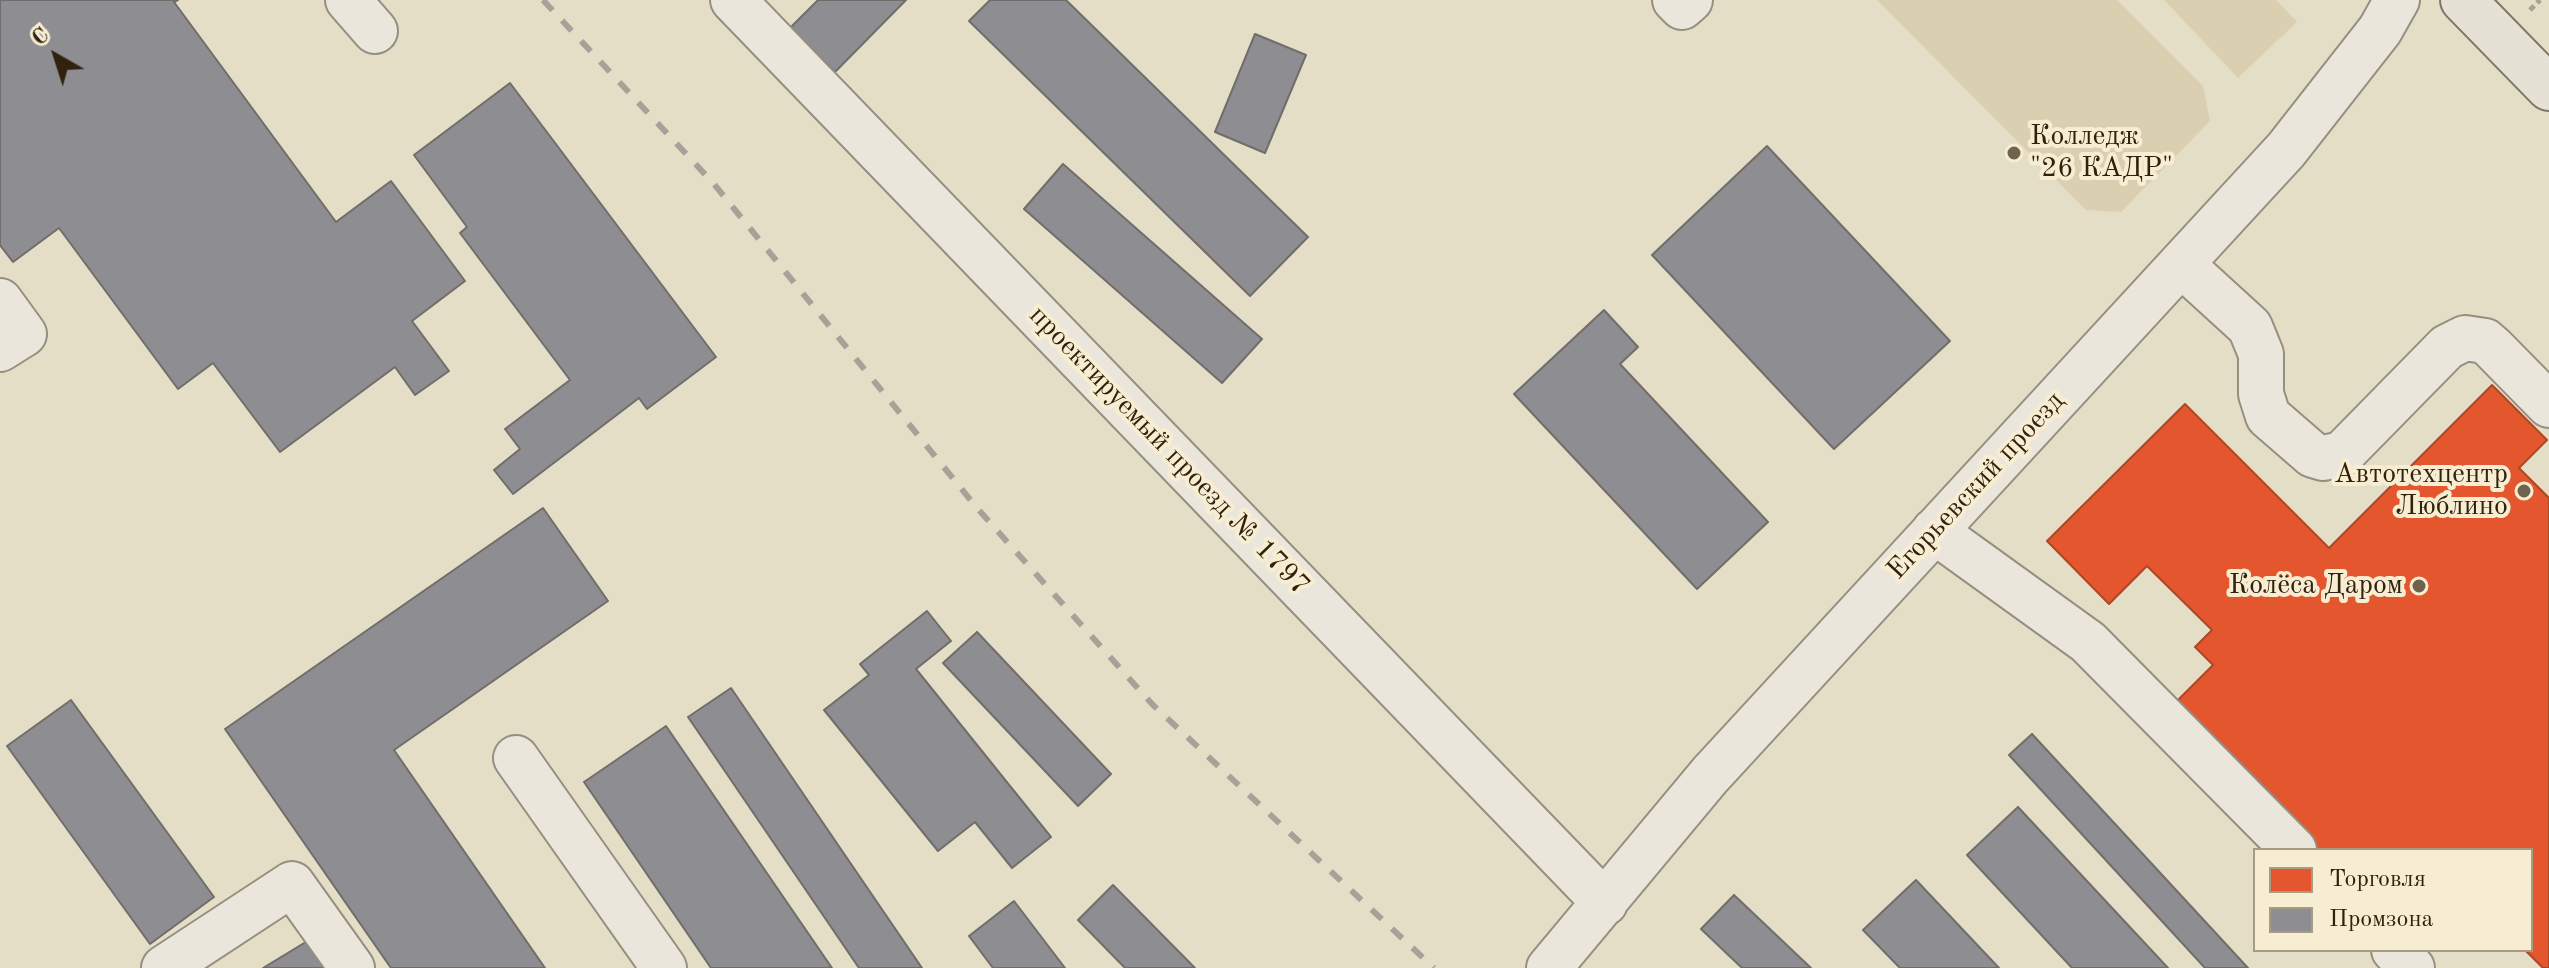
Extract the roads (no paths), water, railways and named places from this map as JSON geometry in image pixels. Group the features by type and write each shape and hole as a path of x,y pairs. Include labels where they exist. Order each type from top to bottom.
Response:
{"main road":[{"path":"2463,0 2549,88"}],"street":[{"name":"проектируемый проезд № 1797","path":"733,0 1605,903"},
{"path":"1675,0 1682,7 1690,0"},
{"name":"Егорьевский проезд","path":"1549,968 1710,775 2307,124 2380,30 2397,0"},
{"path":"2181,264 2250,327 2261,354 2261,394 2268,416 2313,455 2323,458 2342,454 2447,347 2465,338 2485,341 2549,405"},
{"path":"0,301 24,334 0,349"},
{"path":"1934,531 2088,642 2292,848"},
{"path":"516,758 664,968"},
{"path":"164,968 292,884 352,968"},
{"path":"2396,952 2412,968"}],"railway":[{"path":"543,0 714,184 977,508 1152,704 1434,968"}],"place":[{"name":"Колледж \"26 КАДР\"","path":"2014,153"},
{"name":"Автотехцентр Люблино","path":"2524,491"},
{"name":"Колёса Даром","path":"2419,586"}]}
